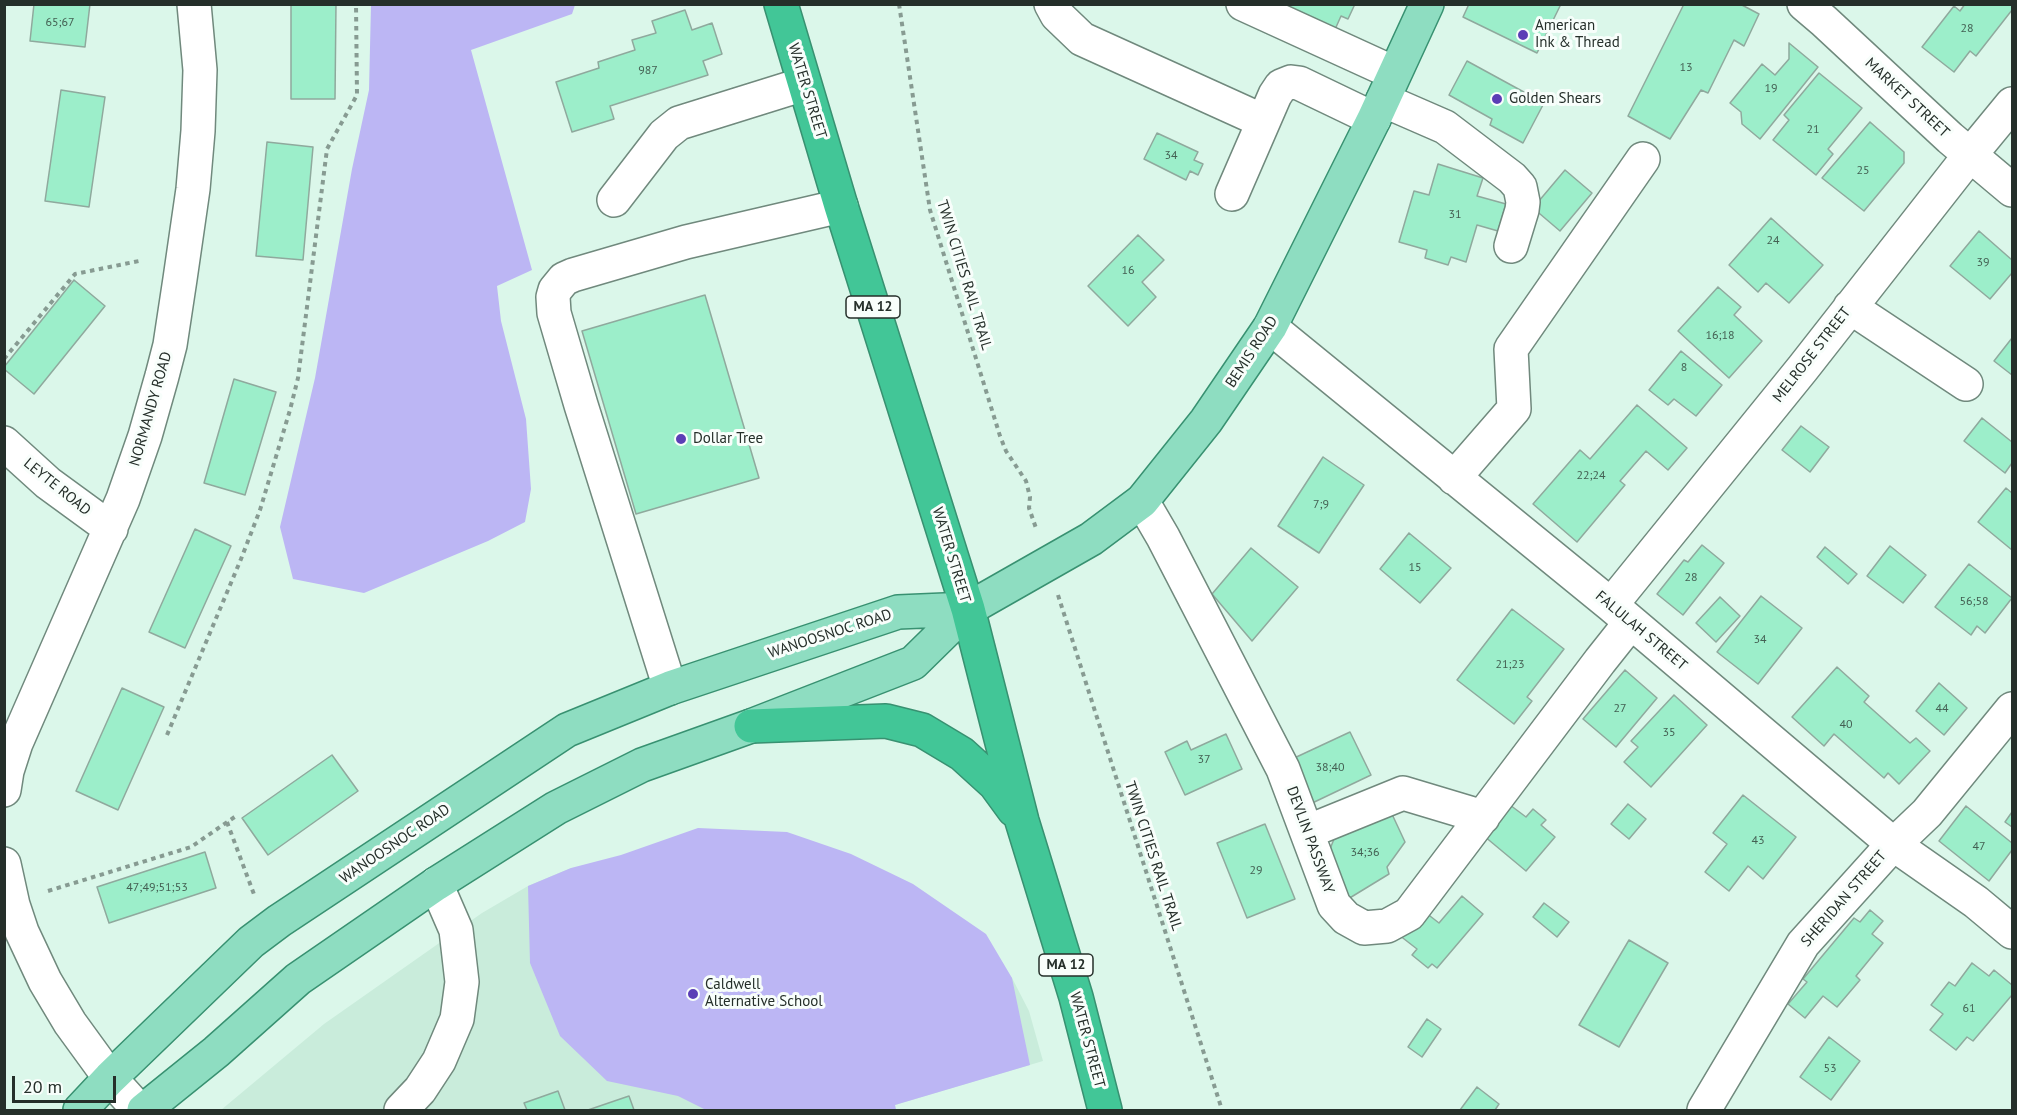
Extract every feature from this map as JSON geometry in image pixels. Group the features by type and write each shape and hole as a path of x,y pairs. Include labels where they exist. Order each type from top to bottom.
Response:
{"highway":[{"name":"WATER STREET","path":"781,4 841,206 968,609 1022,821 1076,997 1105,1110"},
{"path":"751,726 886,721 922,730 962,753 995,784 1022,821"}],"main road":[{"name":"BEMIS ROAD","path":"968,609 1091,539 1142,501 1206,421 1270,327 1384,97 1427,4"},
{"name":"WANOOSNOC ROAD","path":"80,1110 110,1078 251,942 279,921 567,730 670,688 898,612 968,609"},
{"path":"144,1110 216,1052 298,979 436,884 556,808 642,765 914,663 968,609"}],"street":[{"name":"NORMANDY ROAD","path":"4,790 16,743 111,530 135,468 170,345 193,189 198,130 200,70 194,4"},
{"path":"1051,4 1057,15 1082,39 1263,121"},
{"path":"1243,4 1384,97 1445,127 1512,178 1520,187 1523,202 1511,246"},
{"name":"MARKET STREET","path":"1804,4 1970,155 2013,190"},
{"path":"1232,194 1263,121 1281,86 1291,82 1310,87 1384,97"},
{"path":"614,200 664,135 679,123 804,84"},
{"name":"MELROSE STREET","path":"1621,614 1850,307 2013,104"},
{"path":"1454,478 1514,409 1511,349 1643,159"},
{"path":"670,688 554,313 555,290 564,279 686,242 841,206"},
{"path":"1850,307 1966,384"},
{"name":"FALULAH STREET","path":"1270,327 1621,614 1893,844 1976,902 2013,932"},
{"name":"LEYTE ROAD","path":"4,443 48,483 111,530"},
{"name":"DEVLIN PASSWAY","path":"1142,501 1163,537 1283,769 1334,905 1346,918 1364,928 1387,926 1409,914 1483,817 1621,614"},
{"name":"SHERIDAN STREET","path":"1704,1110 1803,944 1893,844 1927,813 2013,709"},
{"path":"1307,832 1403,793 1483,817"},
{"path":"4,864 14,905 33,956 70,1023 110,1078 139,1110"},
{"path":"401,1110 420,1090 439,1060 457,1019 462,982 456,930 436,884"}],"path":[{"path":"167,735 260,510 298,378 327,149 357,95 356,4"},
{"name":"TWIN CITIES RAIL TRAIL","path":"899,4 930,210 1000,436 1006,451 1026,481 1029,508"},
{"path":"4,359 75,274 139,261"},
{"name":"TWIN CITIES RAIL TRAIL","path":"1063,609 1222,1110"},
{"path":"48,891 191,847 236,816"},
{"path":"227,822 258,907"}],"shaded area":[{"path":"371,5 575,5 572,14 471,50 532,270 497,286 501,321 526,419 531,489 525,522 488,541 364,593 293,579 280,527 315,378 352,169 369,90"},
{"name":"Caldwell Alternative School","path":"698,828 787,832 851,854 913,884 986,934 1012,978 1030,1065 895,1105 896,1110 706,1110 678,1096 607,1081 560,1036 530,963 528,886 571,868 621,855"},
{"name":"Caldwell Alternative School","path":"571,868 987,952 1012,978 1029,1011 1043,1061 895,1105 896,1110 221,1110 324,1024 482,913 528,886"}],"building":[{"path":"34,4 90,4 85,47 30,41"},
{"path":"291,4 336,4 335,99 291,99"},
{"path":"1268,4 1355,4 1348,19 1341,16 1333,34"},
{"name":"American Ink & Thread","path":"1469,4 1561,4 1537,53 1463,17"},
{"path":"1684,4 1740,4 1759,14 1744,46 1734,40 1708,93 1701,90 1670,139 1628,116"},
{"path":"1965,4 2012,4 2012,10 1976,56 1970,51 1954,72 1922,47 1954,6 1960,11"},
{"path":"685,10 692,30 712,23 722,54 703,61 708,75 610,106 614,119 572,132 556,82 599,68 598,62 635,50 632,40 656,33 652,21"},
{"path":"1789,43 1818,67 1760,139 1742,124 1741,112 1730,103 1762,64 1775,75 1789,59"},
{"name":"Golden Shears","path":"1467,61 1544,103 1523,143 1490,125 1492,119 1449,95"},
{"path":"1819,73 1862,108 1828,149 1833,154 1816,175 1773,140 1789,120 1784,115"},
{"path":"61,90 105,97 89,207 45,201"},
{"path":"1870,122 1904,152 1904,163 1864,211 1822,178"},
{"path":"1157,133 1198,152 1194,160 1203,164 1198,175 1190,171 1186,180 1144,159"},
{"path":"267,142 313,147 303,260 256,256"},
{"path":"1438,164 1483,178 1477,196 1506,204 1498,231 1477,225 1466,262 1451,257 1448,265 1425,258 1427,250 1399,242 1414,191 1429,195"},
{"path":"1565,170 1592,193 1560,231 1533,208"},
{"path":"1771,218 1823,265 1789,303 1766,283 1758,292 1729,265"},
{"path":"1979,231 2012,260 2012,273 1990,299 1950,266"},
{"path":"1138,235 1164,260 1142,282 1156,297 1128,326 1088,286"},
{"path":"74,280 105,306 34,394 4,367"},
{"path":"1718,287 1741,307 1734,315 1762,341 1729,378 1678,331"},
{"name":"Dollar Tree","path":"705,295 759,478 636,514 582,331"},
{"path":"2012,338 2012,375 1994,361"},
{"path":"1681,351 1722,385 1696,416 1674,399 1668,405 1649,390"},
{"path":"234,379 276,392 245,495 204,483"},
{"path":"1637,405 1687,448 1668,470 1646,451 1620,481 1625,485 1577,542 1533,504 1580,450 1590,459"},
{"path":"1982,418 2012,442 2012,463 2005,473 1964,441"},
{"path":"1801,426 1829,447 1810,472 1782,450"},
{"path":"1323,457 1364,485 1319,553 1278,526"},
{"path":"2006,488 2012,493 2012,550 1978,522"},
{"path":"195,529 231,546 185,648 149,632"},
{"path":"1409,533 1451,568 1420,603 1380,569"},
{"path":"1702,545 1724,563 1683,615 1657,594 1684,560 1688,562"},
{"path":"1890,546 1926,575 1903,603 1867,576"},
{"path":"1825,547 1857,574 1848,584 1817,557"},
{"path":"1251,548 1298,587 1252,641 1212,594"},
{"path":"1969,564 2012,598 1985,633 1977,626 1971,635 1935,607"},
{"path":"1761,596 1802,628 1758,684 1717,652"},
{"path":"1720,597 1740,616 1716,642 1696,623"},
{"path":"1512,609 1564,649 1527,697 1532,701 1514,724 1457,680"},
{"path":"1837,667 1869,696 1864,702 1910,743 1916,738 1930,751 1899,784 1888,773 1884,778 1834,734 1824,746 1792,717"},
{"path":"1625,670 1657,698 1616,747 1583,719"},
{"path":"1939,683 1967,708 1944,735 1916,711"},
{"path":"122,688 164,707 118,810 76,791"},
{"path":"1674,695 1707,725 1651,787 1624,762 1638,747 1631,741"},
{"path":"1350,732 1371,775 1306,806 1290,760"},
{"path":"1226,734 1242,769 1185,795 1165,752 1187,741 1191,750"},
{"path":"332,755 358,791 268,855 242,818"},
{"path":"1743,795 1796,837 1763,879 1748,866 1729,891 1705,872 1727,844 1713,833"},
{"path":"1628,804 1646,819 1629,839 1611,824"},
{"path":"1510,805 1526,817 1533,809 1546,820 1541,825 1555,837 1526,871 1484,836"},
{"path":"1966,806 2012,843 2012,850 1989,881 1939,841"},
{"path":"1391,812 1405,842 1387,867 1389,874 1348,899 1330,849 1334,839"},
{"path":"2012,812 2012,827 2005,822"},
{"path":"1265,824 1295,899 1247,918 1217,843"},
{"path":"205,852 216,888 109,923 97,887"},
{"path":"1462,896 1483,914 1437,968 1432,964 1428,968 1412,955 1417,949 1399,935 1421,909 1439,923"},
{"path":"1544,903 1569,922 1557,937 1533,917"},
{"path":"1870,910 1883,921 1872,934 1883,943 1856,976 1860,980 1837,1007 1823,996 1805,1018 1788,1004 1807,982 1803,979 1854,918 1860,922"},
{"path":"1629,940 1668,963 1619,1047 1579,1025"},
{"path":"1972,963 1989,976 1994,970 2012,985 2012,995 1973,1041 1967,1037 1956,1050 1930,1030 1943,1014 1931,1005 1949,982 1955,986"},
{"path":"1427,1019 1441,1029 1422,1057 1408,1047"},
{"path":"1829,1037 1860,1061 1831,1100 1800,1077"},
{"path":"1477,1087 1499,1104 1495,1110 1460,1110"},
{"path":"558,1091 565,1110 527,1110 524,1103"},
{"path":"629,1096 634,1110 588,1110"}],"place":[{"name":"American Ink & Thread","path":"1523,35"},
{"name":"Golden Shears","path":"1497,99"},
{"name":"Dollar Tree","path":"681,439"},
{"name":"Caldwell Alternative School","path":"693,994"}]}
